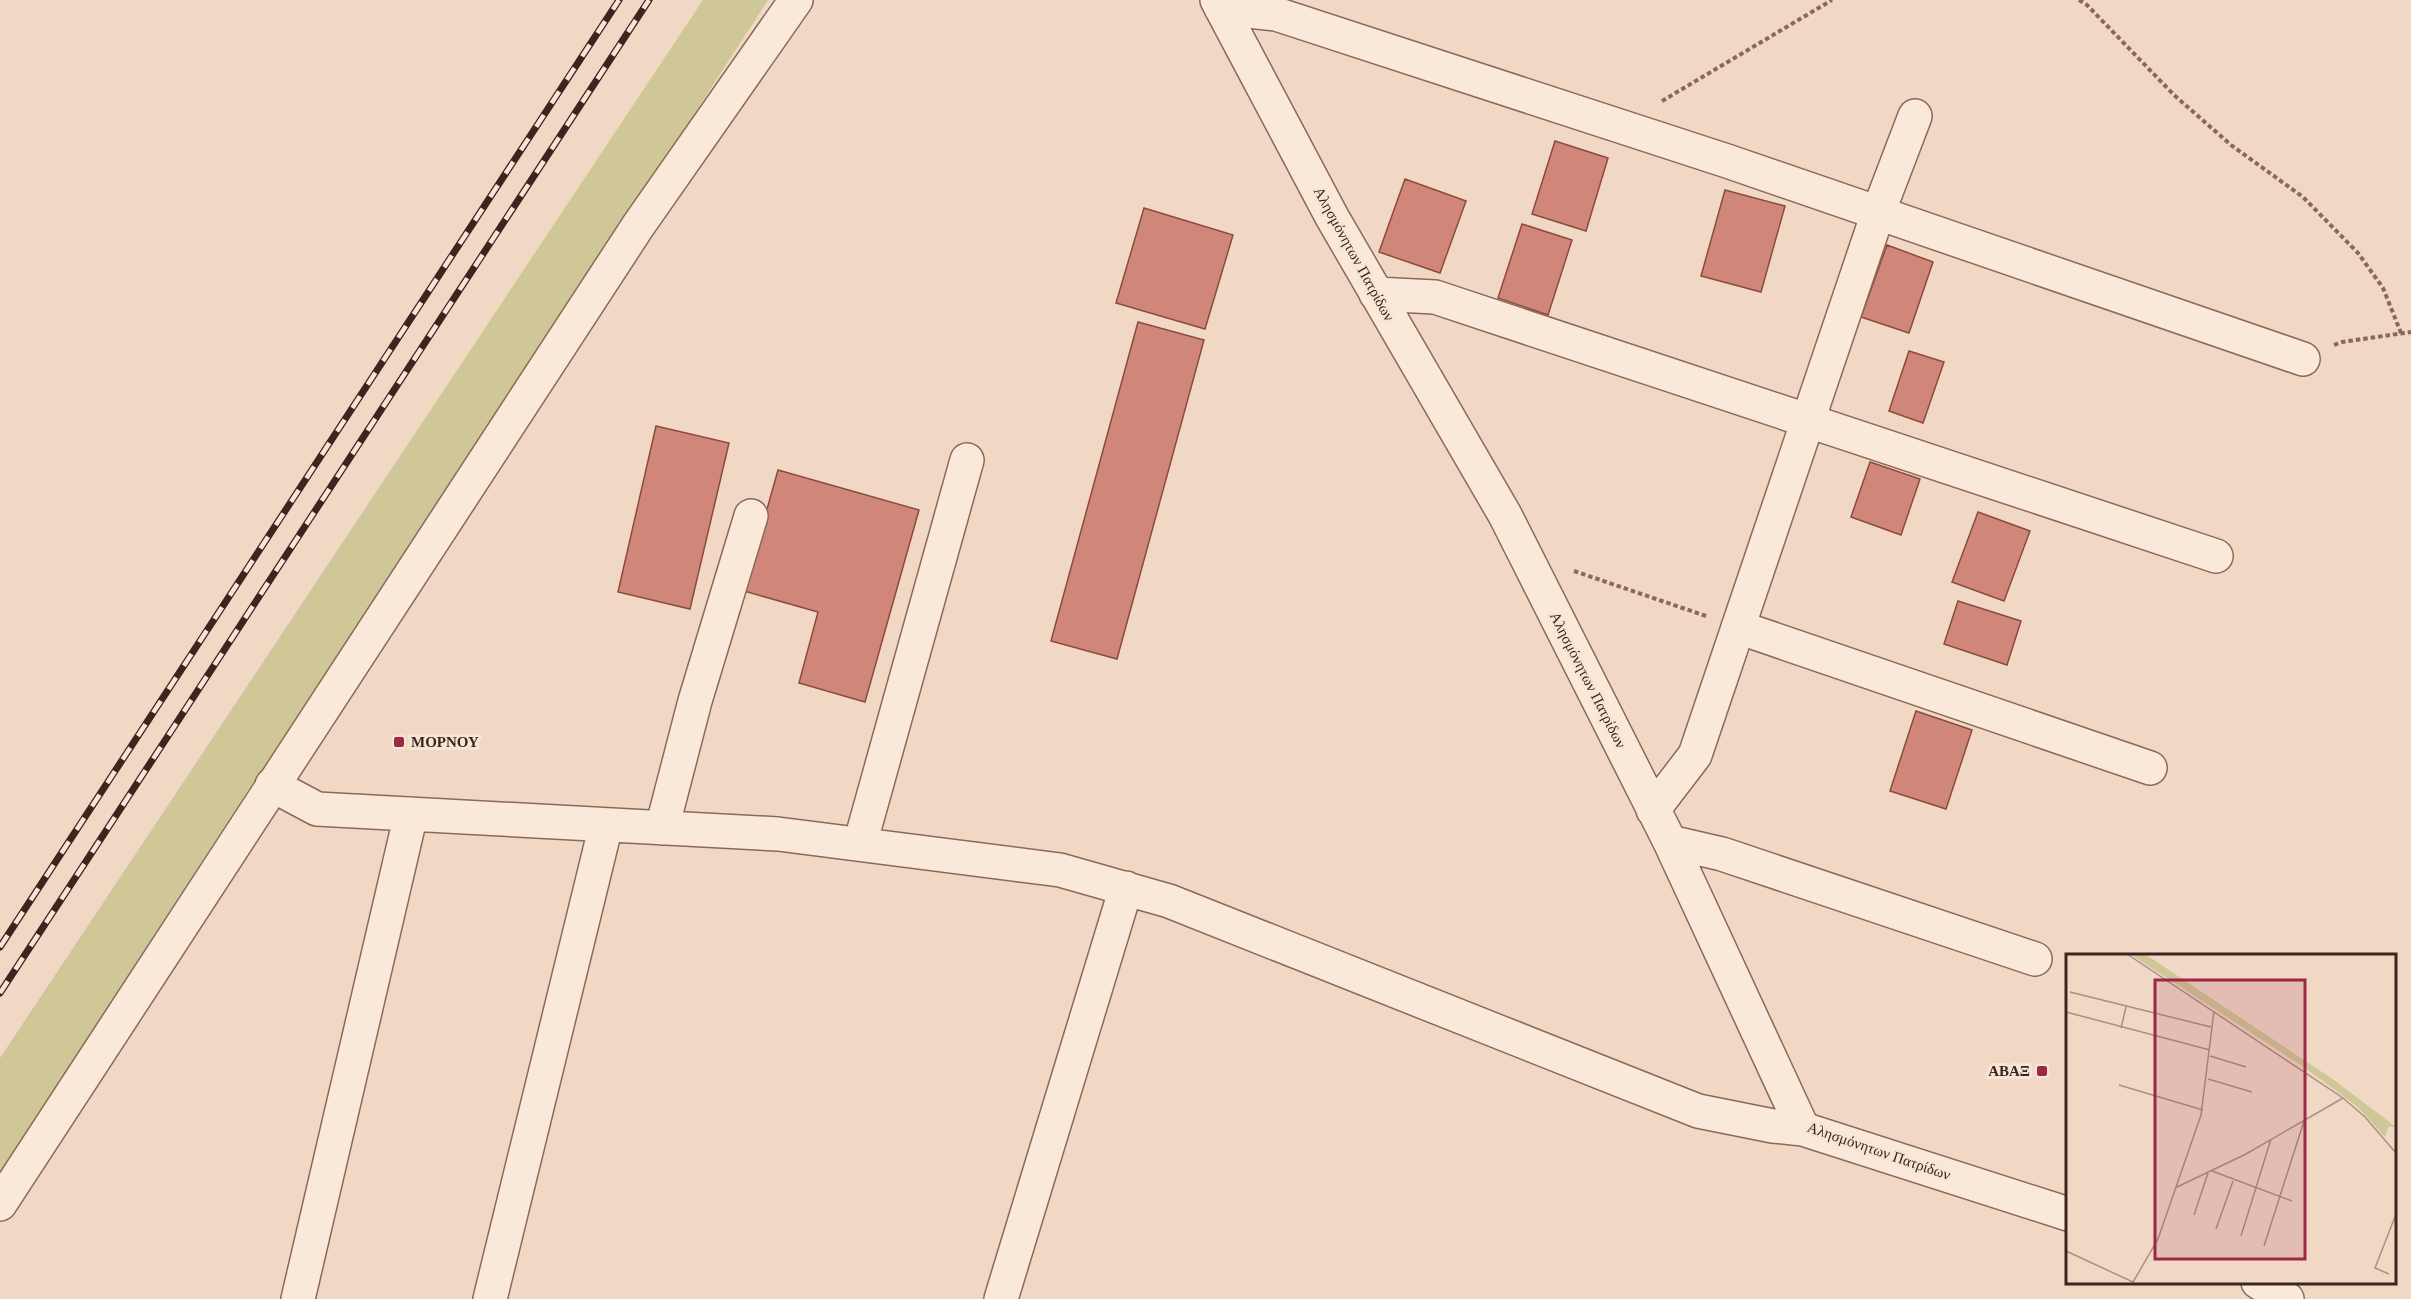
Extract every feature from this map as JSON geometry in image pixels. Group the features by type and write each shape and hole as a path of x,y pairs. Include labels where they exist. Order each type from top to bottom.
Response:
{"street":[{"path":"0,1204 638,226 796,0"},
{"path":"1219,4 1276,14 1620,126 2303,358"},
{"name":"Αλησμόνητων Πατρίδων","path":"1219,4 1332,216 1499,505 1670,842 1803,1129 2066,1214"},
{"path":"1653,810 1695,755 1807,420 1914,116"},
{"path":"1376,294 1435,297 2216,556"},
{"path":"860,844 968,460"},
{"path":"662,828 695,701 751,516"},
{"path":"1738,627 2150,768"},
{"path":"272,785 317,809 778,834 1060,870 1169,901 1698,1111 1773,1126 1803,1129"},
{"path":"298,1299 411,814"},
{"path":"490,1299 606,825"},
{"path":"1670,842 1722,854 2035,959"},
{"path":"1001,1299 1126,888"},
{"path":"2261,1284 2287,1299"}],"path":[{"path":"1620,126 1832,0"},
{"path":"2079,0 2087,5 2174,94 2231,144 2303,196 2350,245 2383,288 2401,333"},
{"path":"2303,358 2342,342 2411,332"},
{"path":"1529,564 1579,572 1738,627"}],"shaded area":[{"path":"703,0 768,0 325,684 0,1180 0,1058"}],"building":[{"path":"1555,141 1608,158 1586,231 1532,214"},
{"path":"1405,179 1466,201 1440,273 1379,252"},
{"path":"1725,190 1785,206 1761,292 1701,276"},
{"path":"1144,208 1233,235 1205,329 1116,303"},
{"path":"1522,224 1572,240 1548,315 1498,298"},
{"path":"1887,245 1933,262 1909,333 1861,317"},
{"path":"1138,322 1204,340 1117,659 1051,641"},
{"path":"1909,351 1944,362 1923,423 1889,411"},
{"path":"656,426 729,443 690,609 618,592"},
{"path":"1870,462 1920,479 1901,535 1851,517"},
{"path":"778,470 919,510 865,702 799,683 818,612 744,591"},
{"path":"1978,512 2030,531 2004,601 1952,582"},
{"path":"1958,601 2021,621 2007,665 1944,644"},
{"path":"1916,711 1972,730 1946,809 1890,791"}],"railway":[{"path":"0,947 619,0"},
{"path":"0,993 649,0"}],"place":[{"name":"ΜΟΡΝΟΥ","path":"399,742"},
{"name":"ΑΒΑΞ","path":"2042,1071"}]}
